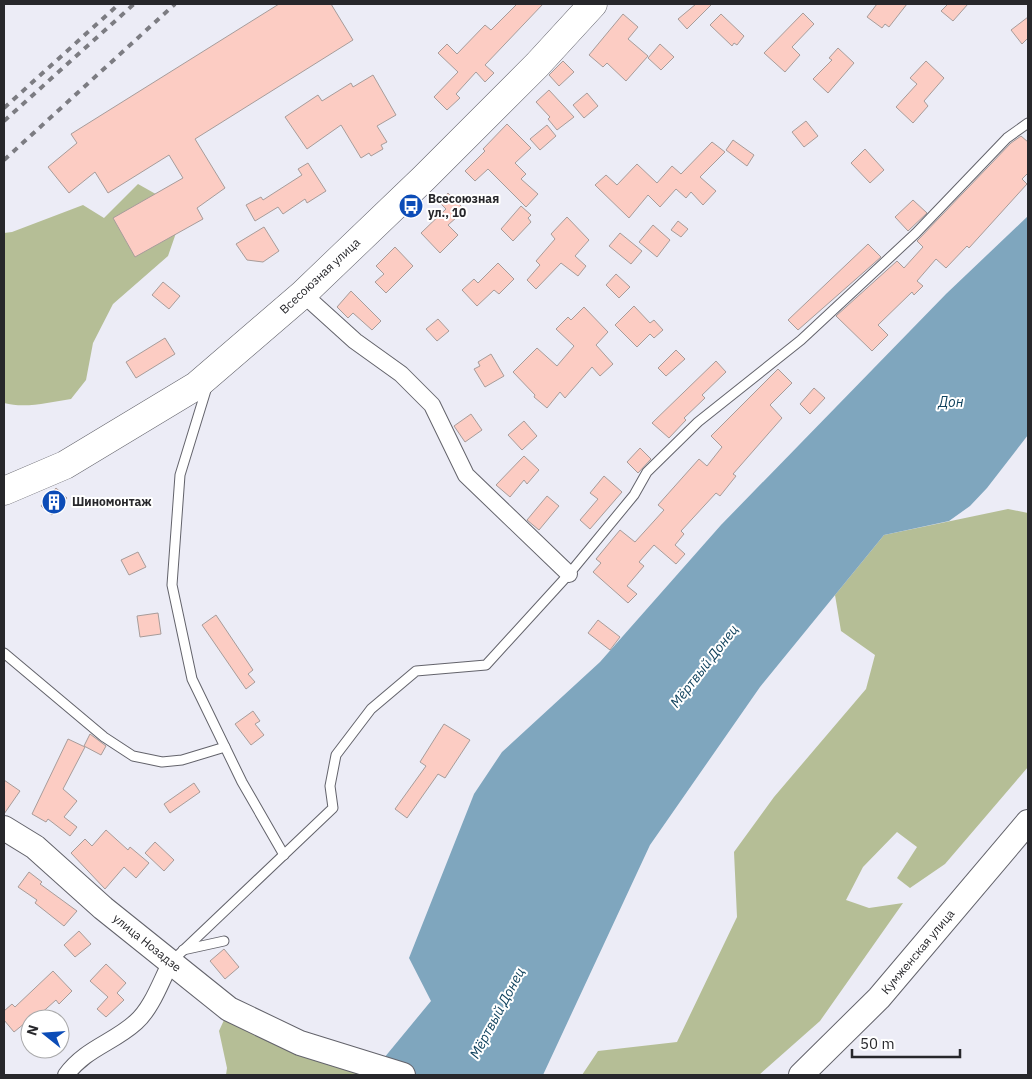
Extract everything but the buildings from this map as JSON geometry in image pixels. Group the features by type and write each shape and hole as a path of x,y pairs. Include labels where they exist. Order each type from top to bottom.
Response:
{"highway":[{"name":"Всесоюзная улица","path":"4,491 65,465 196,386 304,294 424,178 536,65 592,4"}],"street":[{"path":"304,294 356,341 401,374 432,405 466,475 569,574"},
{"name":"Кумженская улица","path":"802,1075 879,998 1028,822"},
{"name":"улица Нозадзе","path":"4,828 35,848 103,908 177,956 229,1009 300,1043 403,1075"},
{"path":"66,1075 76,1061 136,1022 147,1008 177,956"}],"lane":[{"path":"177,956 333,808 330,786 336,755 371,709 416,671 486,665 569,574 634,495 647,472 698,422 801,340 916,233 1007,138 1028,123"},
{"path":"211,373 180,475 172,585 192,679 242,782 284,855"},
{"path":"4,653 104,737 134,756 162,762 182,760 226,747"},
{"path":"177,956 224,941"}],"green space":[{"path":"138,184 184,210 168,256 113,304 93,343 86,380 71,399 29,405 4,403 4,233 12,232 83,205 104,218"},
{"path":"1008,509 1028,513 1028,767 945,864 910,888 897,878 917,847 897,832 863,867 846,900 869,908 903,903 820,1021 759,1075 582,1075 598,1051 677,1042 737,917 734,852 774,797 866,689 875,655 841,631 835,595 884,535"},
{"path":"229,1009 371,1075 226,1075 227,1068 219,1031"}],"water":[{"path":"1028,216 1028,435 987,488 970,506 949,521 884,535 760,687 650,845 543,1075 370,1075 431,1001 409,958 474,794 502,752 600,662 721,525 946,294"}],"railway":[{"path":"4,108 119,4"},
{"path":"4,121 134,4"},
{"path":"4,160 175,4"}],"place":[{"name":"Всесоюзная ул., 10","path":"411,206"},
{"name":"Шиномонтаж","path":"54,502"}],"water label":[{"name":"Дон","path":"951,402"},
{"name":"Мёртвый Донец","path":"704,666"},
{"name":"Мёртвый Донец","path":"497,1013"}]}
